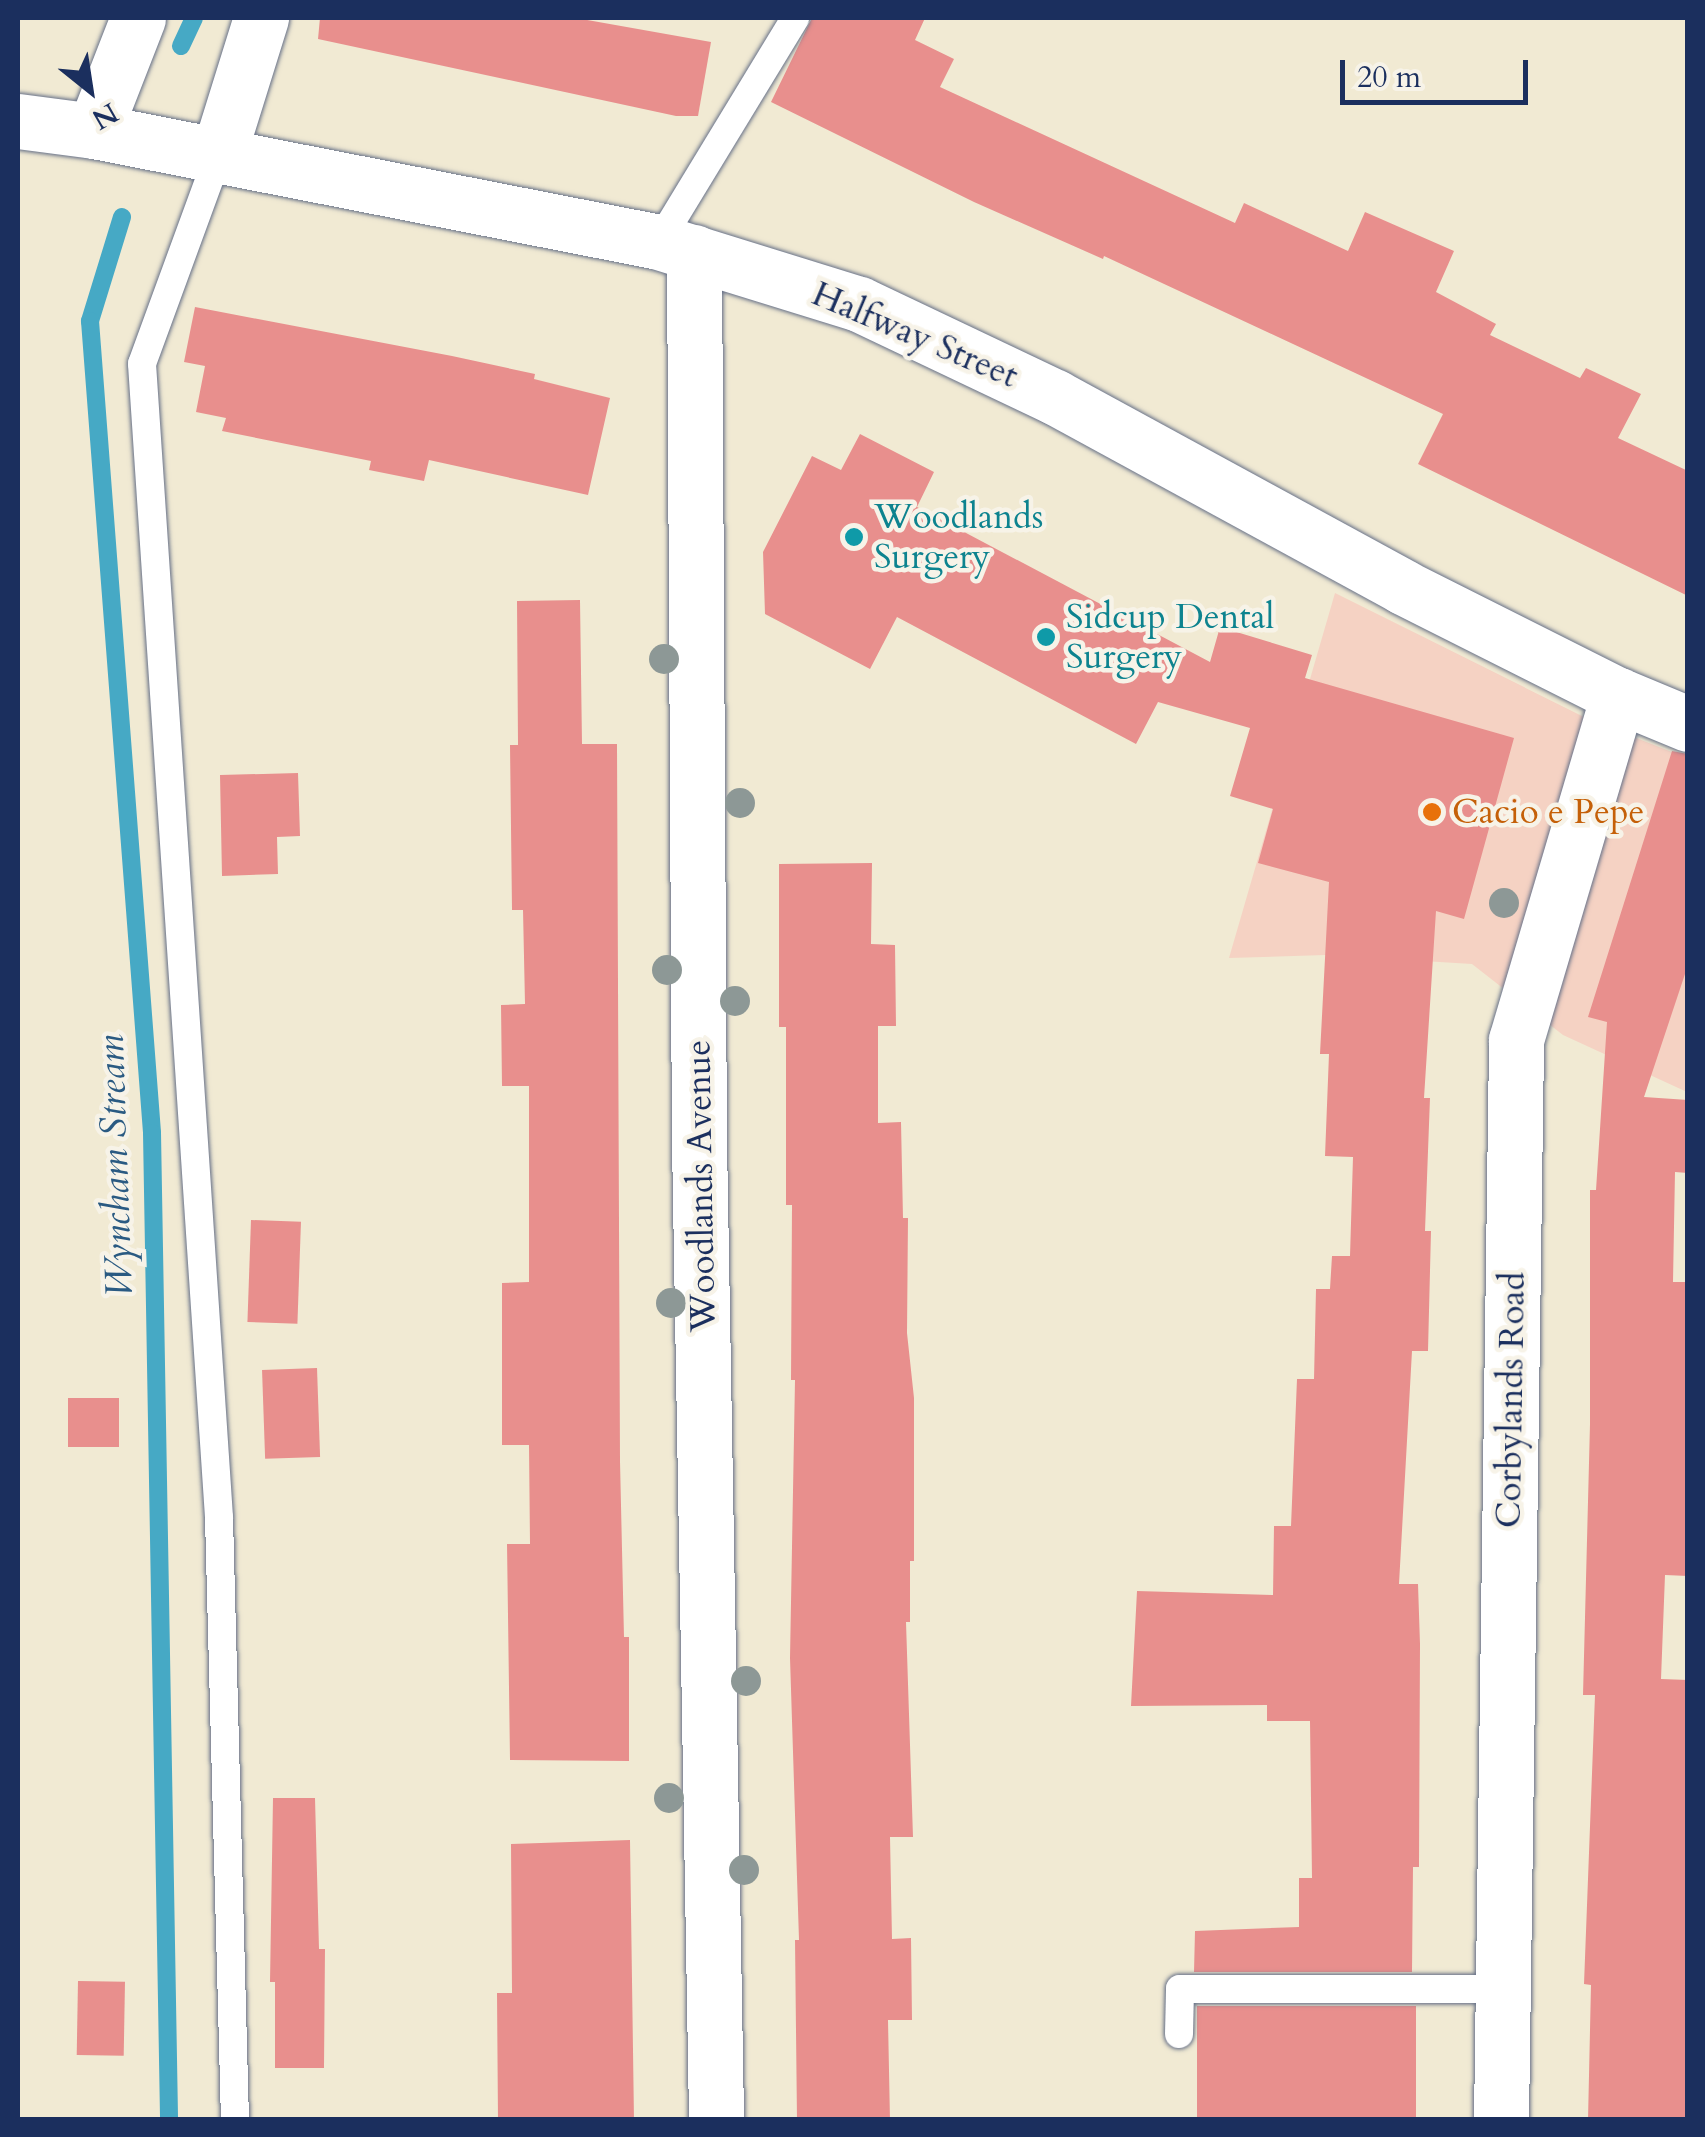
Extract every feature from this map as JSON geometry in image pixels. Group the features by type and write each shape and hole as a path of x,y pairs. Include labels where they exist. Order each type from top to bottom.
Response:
{"street":[{"path":"94,131 138,18"},
{"path":"218,156 261,18"},
{"name":"Halfway Street","path":"18,121 94,131 676,247 859,304 1055,397 1403,586 1618,695 1688,724"},
{"name":"Woodlands Avenue","path":"676,247 699,1142 716,2120"},
{"name":"Corbylands Road","path":"1501,2120 1516,1040 1618,695"}],"lane":[{"path":"676,247 795,18"},
{"path":"218,156 142,364 219,1518 235,2120"},
{"path":"1179,2034 1180,1989 1503,1989"}],"shaded area":[{"path":"1335,593 1588,719 1687,758 1687,1092 1563,1035 1472,964 1325,955 1229,958"}],"building":[{"path":"320,18 576,18 711,42 698,116 676,116 318,39"},
{"path":"812,18 925,18 915,40 954,59 940,87 1235,223 1244,203 1348,251 1365,212 1454,251 1436,292 1496,324 1490,335 1580,378 1586,368 1641,394 1618,438 1688,471 1688,596 1418,464 1443,414 1104,256 1103,259 974,202 771,102"},
{"path":"195,307 535,374 534,379 610,398 588,495 429,460 424,481 369,470 371,461 222,431 226,418 196,412 205,366 184,362"},
{"path":"860,434 934,472 917,507 1210,662 1220,627 1312,655 1305,678 1514,738 1464,919 1436,911 1424,1098 1430,1098 1425,1231 1431,1231 1428,1351 1412,1351 1399,1584 1418,1584 1419,1867 1413,1867 1412,1972 1194,1972 1195,1931 1299,1927 1299,1878 1312,1878 1310,1721 1267,1721 1267,1705 1131,1706 1137,1591 1273,1595 1274,1526 1291,1526 1297,1379 1314,1379 1316,1289 1330,1289 1332,1256 1350,1256 1353,1157 1325,1156 1329,1054 1320,1054 1329,882 1258,863 1273,809 1230,796 1250,728 1158,702 1136,744 897,617 870,669 765,614 763,552 812,456 841,470"},
{"path":"580,600 582,744 617,744 620,1461 624,1637 629,1637 629,1761 510,1760 507,1544 530,1544 529,1445 502,1445 502,1283 529,1282 529,1086 502,1086 501,1005 525,1004 523,910 512,910 510,745 518,745 517,601"},
{"path":"1672,751 1688,754 1688,965 1644,1097 1688,1100 1688,1173 1675,1172 1673,1282 1688,1282 1688,1576 1665,1575 1661,1679 1688,1680 1688,2120 1588,2120 1591,1985 1584,1984 1595,1695 1583,1695 1590,1424 1590,1190 1596,1190 1607,1022 1588,1017"},
{"path":"298,773 300,836 277,837 278,874 222,876 220,775"},
{"path":"872,863 871,944 895,945 896,1026 878,1026 878,1123 901,1122 903,1218 908,1218 907,1333 914,1398 914,1561 910,1561 910,1622 906,1622 913,1837 890,1837 892,1939 911,1938 912,2020 888,2020 890,2120 797,2120 795,1940 799,1940 790,1658 795,1380 791,1380 792,1205 786,1205 786,1027 779,1027 779,864"},
{"path":"251,1220 301,1222 297,1324 247,1322"},
{"path":"317,1368 320,1457 265,1459 262,1370"},
{"path":"68,1398 119,1398 119,1447 68,1447"},
{"path":"273,1798 315,1798 319,1949 325,1949 324,2068 275,2068 275,1982 270,1982"},
{"path":"630,1840 634,2120 498,2120 497,1993 512,1993 511,1844"},
{"path":"78,1981 125,1982 124,2056 77,2055"},
{"path":"1197,2006 1416,2006 1416,2120 1197,2120"}],"waterway":[{"name":"Wyncham Stream","path":"181,46 194,18"},
{"name":"Wyncham Stream","path":"122,217 90,321 152,1133 169,2120"}],"place":[{"name":"Woodlands Surgery","path":"854,537"},
{"name":"Sidcup Dental Surgery","path":"1046,637"},
{"name":"Cacio e Pepe","path":"1432,812"}]}
